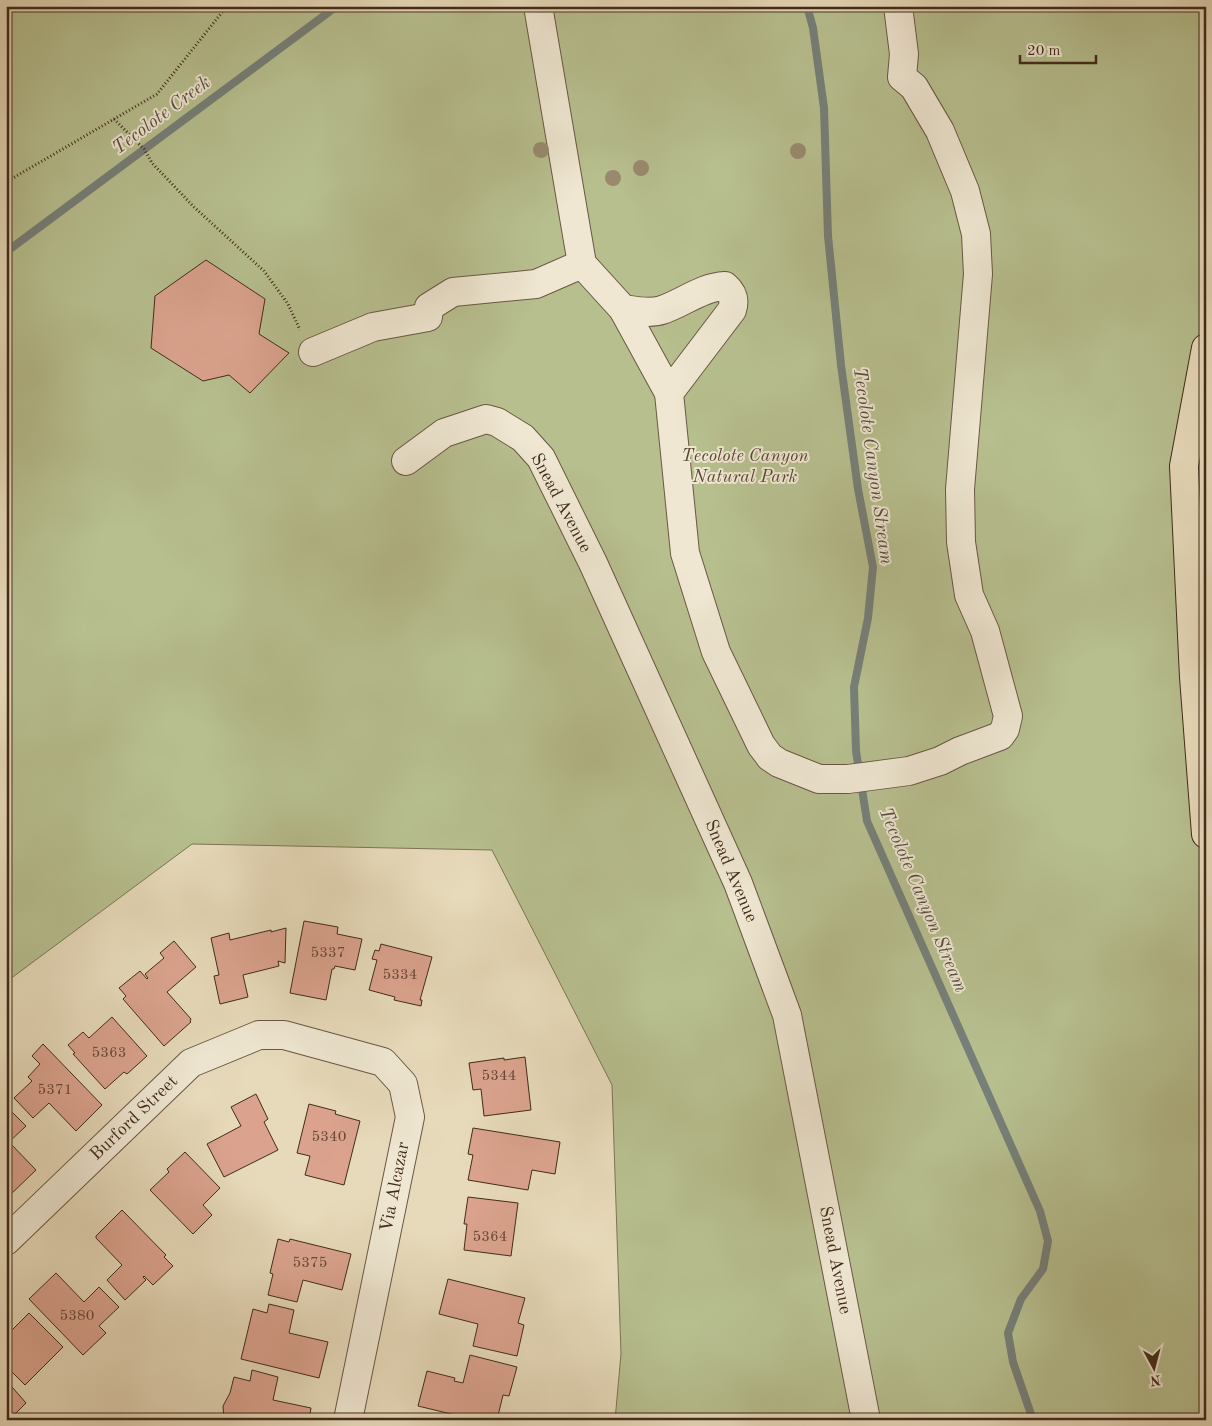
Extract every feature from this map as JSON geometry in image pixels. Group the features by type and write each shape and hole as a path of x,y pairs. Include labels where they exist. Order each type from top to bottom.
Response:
{"main road":[{"path":"1206,348 1184,466 1194,677 1206,834"}],"street":[{"path":"538,6 582,264 623,309 670,393 684,554 716,652 761,745 770,757 779,763 819,778 848,779 910,771 940,761 960,751 1000,736 1005,729 1008,716 985,630 969,595 961,542 960,489 978,274 976,234 965,191 940,131 914,87 902,76 904,54 898,6"},
{"path":"313,352 373,327 428,317 429,308 453,292 536,284 582,264"},
{"path":"623,309 649,312 662,310 719,286 725,286 730,291 734,303 732,310 670,393"},
{"name":"Snead Avenue","path":"406,461 444,433 486,419 497,422 523,438 541,458 594,563 738,883 787,1015 866,1420"},
{"name":"Burford Street","path":"6,1241 191,1063 259,1035 284,1035"},
{"name":"Via Alcazar","path":"284,1035 383,1062 402,1084 410,1117 348,1420"}],"path":[{"path":"6,184 13,178 157,94 227,6"},
{"path":"114,119 137,142 148,157 194,207 264,270 288,304 313,352"}],"green space":[{"name":"Tecolote Canyon Natural Park","path":"6,6 1206,6 1206,1420 615,1420 621,1354 612,1085 492,850 192,844 6,982"}],"building":[{"path":"206,260 265,299 259,334 289,353 250,393 229,375 203,381 151,348 155,296"},
{"path":"304,921 338,927 337,934 362,939 355,970 335,966 332,969 326,1000 290,993"},
{"path":"286,928 285,963 278,961 279,966 243,975 248,997 220,1004 214,976 219,975 211,938 229,933 230,940"},
{"path":"174,941 196,967 167,992 191,1019 191,1022 164,1046 123,999 126,996 119,988 140,971 147,979 145,974 164,958 160,953"},
{"path":"381,944 432,957 420,1000 422,1000 421,1006 394,1000 395,997 369,990 377,960 372,959 375,950 379,951"},
{"path":"112,1017 147,1056 127,1074 124,1072 105,1089 73,1054 75,1053 68,1045 83,1032 89,1038"},
{"path":"43,1044 102,1105 76,1131 49,1103 33,1118 14,1098 32,1081 28,1077 40,1064 32,1056"},
{"path":"525,1057 531,1110 484,1116 481,1089 473,1090 469,1063"},
{"path":"256,1094 268,1119 264,1122 278,1150 224,1177 207,1144 241,1126 231,1107"},
{"path":"309,1104 336,1111 335,1114 360,1121 344,1185 305,1175 310,1156 297,1153"},
{"path":"6,1106 26,1126 9,1142 36,1170 9,1196 6,1193"},
{"path":"473,1128 560,1142 555,1174 532,1170 528,1190 468,1180 473,1155 468,1154"},
{"path":"185,1152 220,1188 203,1205 212,1215 193,1234 150,1190 169,1172 167,1169"},
{"path":"468,1197 518,1203 511,1256 464,1250 467,1224 464,1224"},
{"path":"122,1210 166,1255 164,1257 173,1266 153,1285 144,1276 146,1280 125,1300 107,1280 122,1265 96,1238"},
{"path":"278,1239 289,1242 290,1239 351,1254 342,1290 303,1280 297,1302 268,1295 273,1274 270,1273"},
{"path":"56,1273 84,1302 99,1287 119,1307 99,1326 106,1333 83,1355 29,1299"},
{"path":"448,1279 525,1298 518,1323 524,1325 517,1356 473,1346 478,1324 439,1314"},
{"path":"269,1304 294,1310 289,1333 328,1342 319,1378 241,1359 253,1309 267,1313"},
{"path":"29,1313 63,1347 25,1385 6,1366 6,1329 8,1328 11,1331"},
{"path":"470,1355 517,1367 509,1396 503,1395 497,1420 476,1420 418,1406 427,1371 455,1378 454,1381 463,1383"},
{"path":"252,1370 278,1377 273,1400 311,1408 309,1420 224,1420 223,1406 230,1393 234,1377 250,1381"},
{"path":"6,1380 26,1403 9,1420 6,1420"}],"waterway":[{"name":"Tecolote Creek","path":"6,252 337,6"},
{"name":"Tecolote Canyon Stream","path":"807,6 813,28 824,108 828,236 841,365 858,489 873,567 868,618 854,687 856,751 867,821 1040,1211 1048,1241 1043,1269 1021,1299 1008,1333 1013,1362 1033,1420"}]}
